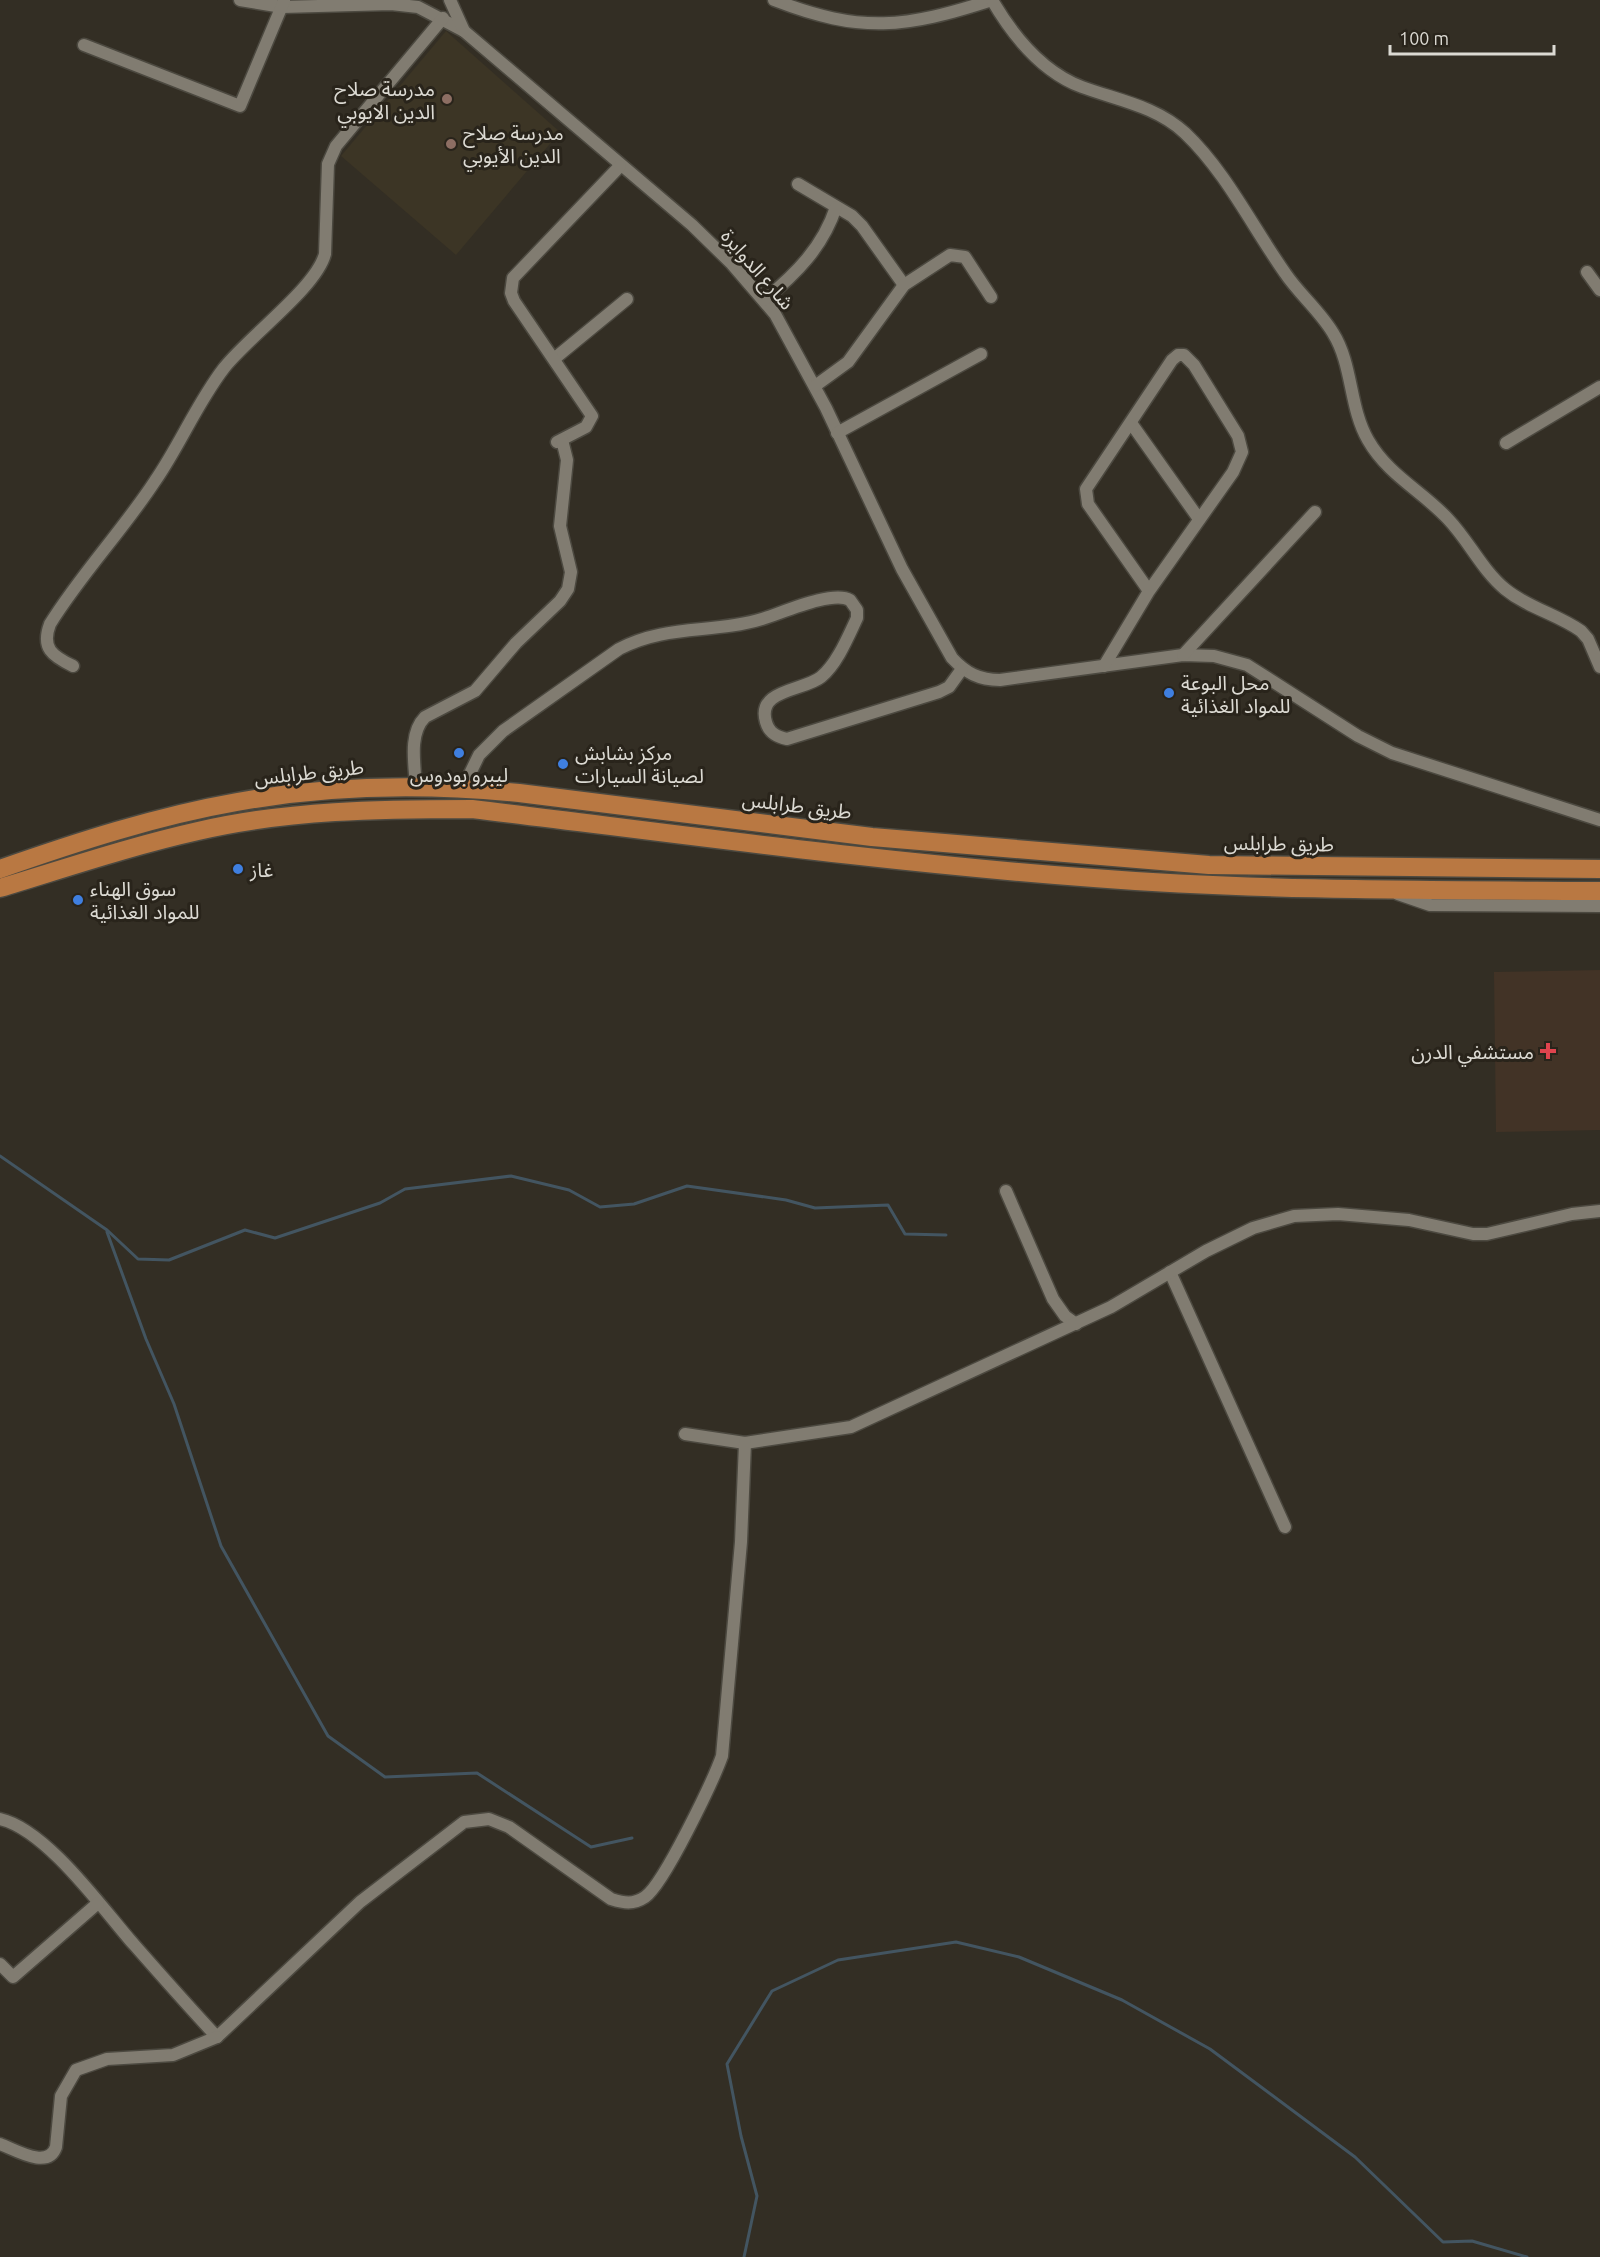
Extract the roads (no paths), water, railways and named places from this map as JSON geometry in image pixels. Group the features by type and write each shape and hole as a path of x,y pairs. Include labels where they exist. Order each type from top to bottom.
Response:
{"highway":[{"name":"طريق طرابلس","path":"0,869 175,815 238,801 305,793 416,787 463,788 872,837 1209,865 1600,869"},
{"path":"0,888 200,830 259,820 385,809 461,809 1002,871 1209,886 1600,891"}],"street":[{"name":"شارع الدوايرة","path":"240,0 283,4 392,2 418,7 443,18 464,31 692,225 775,314 814,386 902,569 952,658 962,669"},
{"path":"450,0 464,31"},
{"path":"774,0 812,15 867,25 908,22 953,13 992,0 1018,38 1060,77 1144,107 1184,132 1216,168 1286,274 1333,333 1341,352 1358,417 1368,440 1381,460 1395,475 1446,516 1492,578 1507,591 1581,631 1588,639 1600,667"},
{"path":"84,45 240,106 283,4"},
{"path":"73,666 55,657 48,650 46,638 50,624 157,479 200,403 223,369 251,338 313,279 322,266 325,254 328,164 336,146 443,18"},
{"path":"416,787 415,739 419,724 425,717 476,691 516,643 560,601 568,589 571,572 560,526 567,455 560,441 586,427 592,416 514,301 511,285 513,278 620,166"},
{"path":"798,183 862,226 904,285"},
{"path":"764,300 794,275 811,256 831,222 836,207"},
{"path":"814,386 848,362 904,285 950,255 957,254 970,262 991,297"},
{"path":"1587,272 1600,290"},
{"path":"554,359 627,299"},
{"path":"837,433 981,354"},
{"path":"1104,666 1149,591 1233,472 1242,452 1238,436 1189,359 1178,355 1172,360 1090,481 1086,497 1092,511 1149,591"},
{"path":"1506,443 1600,387"},
{"path":"1131,423 1198,519"},
{"path":"1183,655 1315,512"},
{"path":"463,788 479,755 503,731 619,649 636,640 667,631 750,622 834,596 850,600 856,610 856,618 826,671 815,681 781,693 768,703 765,711 768,726 779,737 787,739 939,692 949,687 962,669 981,678 1000,680 1183,655 1214,656 1247,665 1351,732 1392,753 1600,820"},
{"path":"1389,890 1430,905 1600,906"},
{"path":"1006,1191 1053,1299 1065,1316 1076,1324"},
{"path":"685,1434 745,1443 851,1427 917,1394 1076,1324 1253,1228 1294,1216 1338,1214 1409,1220 1473,1234 1487,1234 1572,1214 1600,1211"},
{"path":"1170,1272 1285,1527"},
{"path":"0,2144 40,2158 48,2158 54,2154 61,2096 76,2070 107,2059 174,2055 217,2037 360,1902 464,1822 489,1819 509,1827 611,1899 626,1904 647,1896 669,1864 714,1778 722,1756 741,1542 745,1443"},
{"path":"0,1819 10,1821 29,1832 65,1864 217,2037"},
{"path":"0,1964 14,1977 98,1903"}],"waterway":[{"path":"0,1156 107,1230 138,1259 169,1260 245,1230 275,1238 380,1203 405,1189 511,1176 569,1190 600,1207 634,1204 687,1186 786,1200 815,1208 888,1205 905,1234 946,1235"},
{"path":"107,1232 146,1339 174,1404 221,1546 328,1736 385,1777 477,1773 591,1847 632,1838"},
{"path":"744,2257 757,2196 741,2136 727,2064 772,1991 838,1960 956,1942 1019,1957 1122,2000 1210,2049 1355,2157 1443,2242 1472,2241 1527,2257"}],"place":[{"name":"مدرسة صلاح الدين الايوبي","path":"447,99"},
{"name":"مدرسة صلاح الدين الأيوبي","path":"451,144"},
{"name":"محل البوعة للمواد الغذائية","path":"1169,693"},
{"name":"ليبرو بودوس","path":"459,753"},
{"name":"مركز بشابش لصيانة السيارات","path":"563,764"},
{"name":"غاز","path":"238,869"},
{"name":"سوق الهناء للمواد الغذائية","path":"78,900"},
{"name":"مستشفي الدرن","path":"1548,1051"}]}
